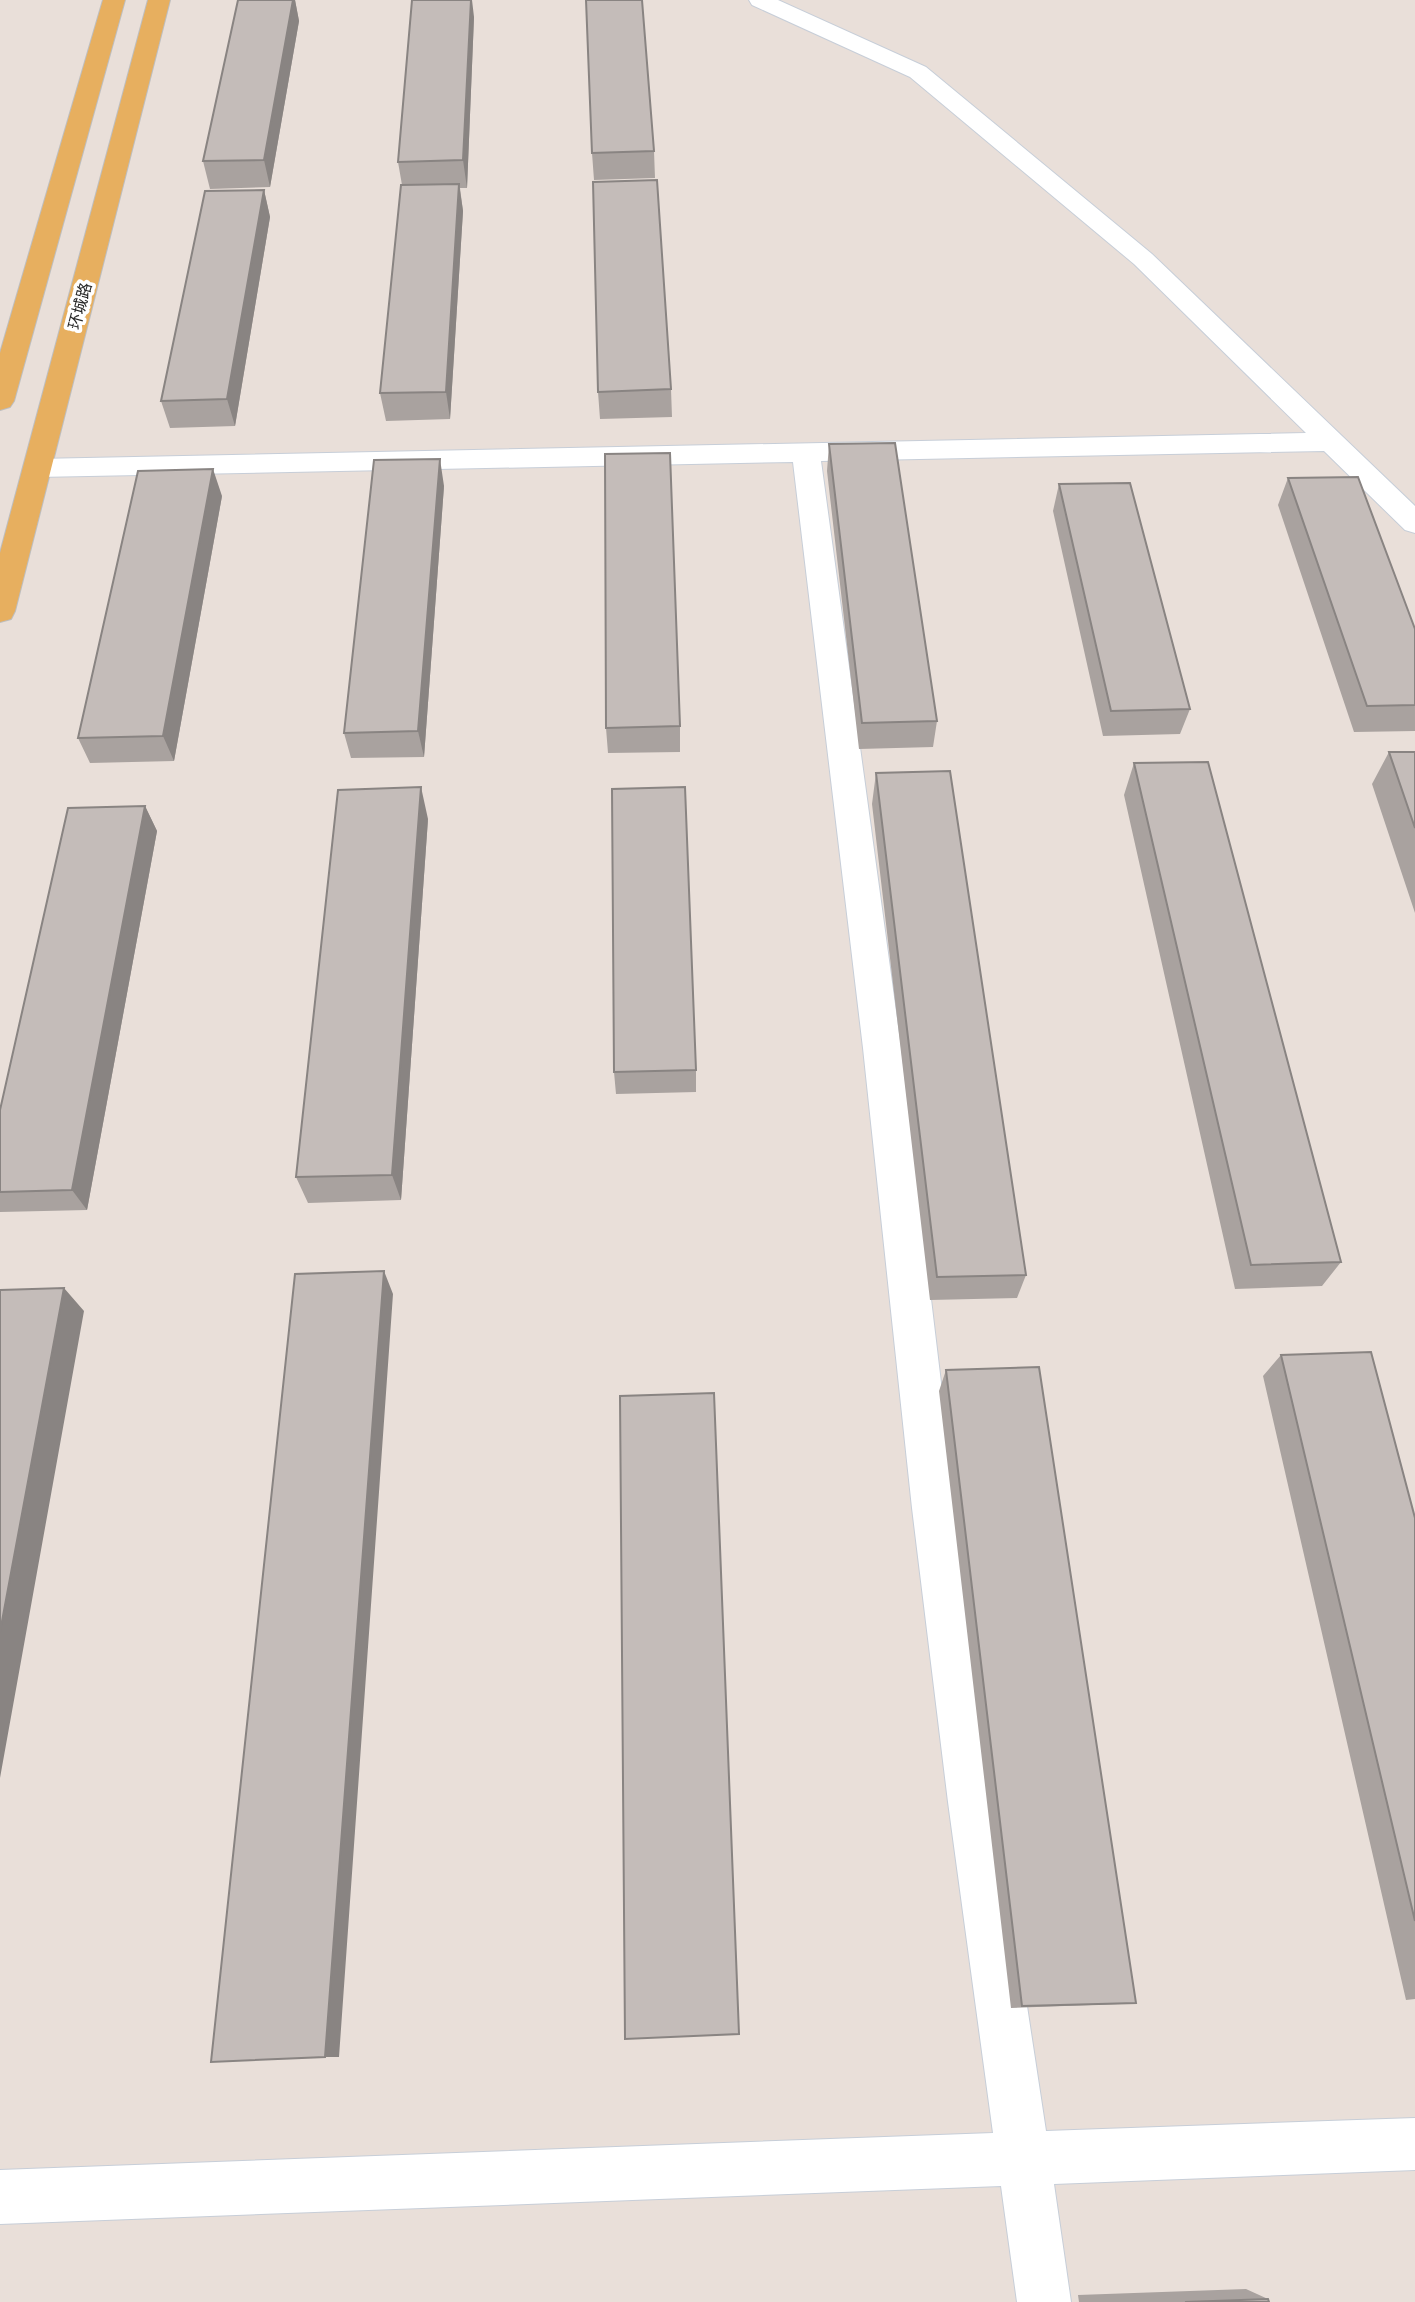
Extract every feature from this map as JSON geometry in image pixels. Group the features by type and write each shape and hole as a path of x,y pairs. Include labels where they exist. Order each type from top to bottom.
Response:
{"main road":[{"path":"0,401 114,0"},
{"name":"环城路","path":"0,611 159,0"}],"street":[{"path":"760,0 918,72 1143,259 1415,523"},
{"path":"37,468 1331,442"},
{"path":"806,453 882,1048 934,1508 972,1802 1044,2302"},
{"path":"0,2197 1415,2144"}],"building":[{"path":"238,0 293,0 264,160 203,161"},
{"path":"412,0 471,0 463,160 398,162"},
{"path":"586,0 642,0 654,151 592,153"},
{"path":"657,180 671,389 598,392 593,182"},
{"path":"459,184 446,392 380,393 401,185"},
{"path":"264,190 227,399 161,401 205,191"},
{"path":"895,443 937,721 862,723 829,444"},
{"path":"670,453 680,726 606,728 605,454"},
{"path":"440,459 418,731 344,733 374,460"},
{"path":"213,469 163,736 78,738 138,471"},
{"path":"1358,477 1415,629 1415,705 1367,706 1288,478"},
{"path":"1130,483 1190,709 1111,711 1059,484"},
{"path":"1389,752 1415,752 1415,828"},
{"path":"1208,762 1341,1262 1251,1265 1134,763"},
{"path":"950,771 1026,1275 937,1277 876,773"},
{"path":"421,787 392,1175 296,1177 338,790"},
{"path":"685,787 696,1070 614,1072 612,789"},
{"path":"145,806 72,1190 0,1192 0,1110 68,808"},
{"path":"384,1271 325,2057 211,2062 295,1274"},
{"path":"64,1288 0,1632 0,1290"},
{"path":"1371,1352 1415,1518 1415,1921 1281,1355"},
{"path":"1039,1367 1136,2003 1022,2006 946,1370"},
{"path":"714,1393 739,2034 625,2039 620,1396"},
{"path":"1268,2299 1269,2302 1185,2302"}]}
